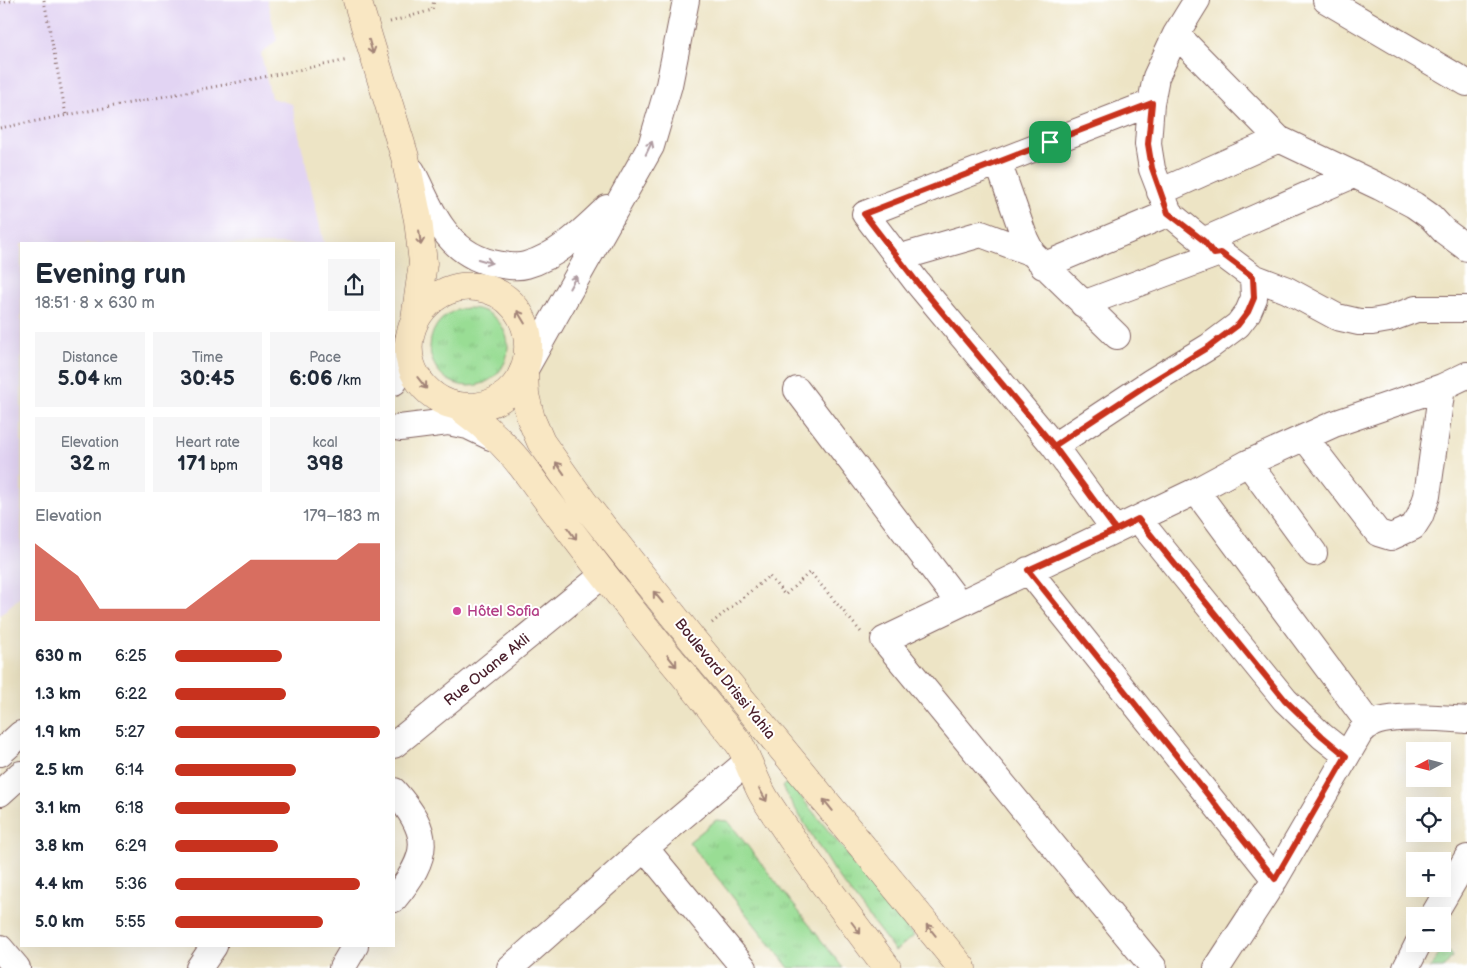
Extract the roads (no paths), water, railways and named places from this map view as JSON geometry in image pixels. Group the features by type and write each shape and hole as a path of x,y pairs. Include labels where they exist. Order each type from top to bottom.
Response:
{"main road":[{"path":"357,0 405,156 418,220 423,263 412,330 409,350 411,364 416,376 434,396 459,406 475,407 490,404 504,396 516,385 524,371 528,356 529,340 526,325 518,311 507,300 494,292 478,287 463,286 447,290 422,309 412,330"},
{"name":"Boulevard Drissi Yahia","path":"524,371 525,395 531,419 541,442 584,502 692,639 962,968"},
{"name":"Boulevard Drissi Yahia","path":"459,406 503,442 603,575 740,745 762,794 813,870 887,968"}],"street":[{"path":"524,371 651,146 669,85 686,0"},
{"path":"1197,0 1176,34 1156,77 1148,144 1152,168 1164,202 1209,248 1221,253 1253,277 1287,290 1337,317 1359,322 1389,319 1416,309 1467,309"},
{"path":"1326,0 1467,83"},
{"path":"1176,34 1278,139 1353,174 1414,206 1467,248"},
{"path":"1152,103 864,214 898,258 1054,446 1127,524 1285,700 1346,756"},
{"path":"898,258 981,234 1037,260 1164,202 1278,139"},
{"path":"405,156 442,229 460,249 480,260 502,265 524,266 550,255 589,225 625,190"},
{"path":"998,162 1025,239 1037,260 1117,336"},
{"path":"1083,304 1209,248 1353,174"},
{"path":"1054,446 1151,382 1210,346 1238,325 1248,312 1254,298 1253,277"},
{"path":"395,380 412,330"},
{"path":"1154,968 884,640 1196,491 1248,463 1350,418 1442,387 1467,375"},
{"path":"1305,438 1378,533 1391,537 1413,527 1420,516 1427,496 1442,387"},
{"path":"796,390 959,603"},
{"path":"397,431 430,411 459,406"},
{"path":"397,431 448,422 468,426 503,442"},
{"path":"1248,463 1314,553"},
{"path":"1196,491 1370,725"},
{"path":"1028,570 1275,879"},
{"name":"Rue Ouane Akli","path":"395,744 603,575"},
{"path":"1217,968 1275,879 1360,732 1370,725 1382,721 1415,718 1467,720"},
{"path":"0,753 20,735"},
{"path":"510,968 645,848 747,762"},
{"path":"0,793 20,775"},
{"path":"395,792 406,804 419,826 422,842 419,858 407,882 395,897"},
{"path":"645,848 744,968"},
{"path":"1438,907 1467,858"},
{"path":"199,968 213,947"},
{"path":"342,968 355,947"},
{"path":"0,948 17,968"},
{"path":"1406,968 1414,952"}],"place":[{"name":"Hôtel Sofia","path":"457,611"}]}
